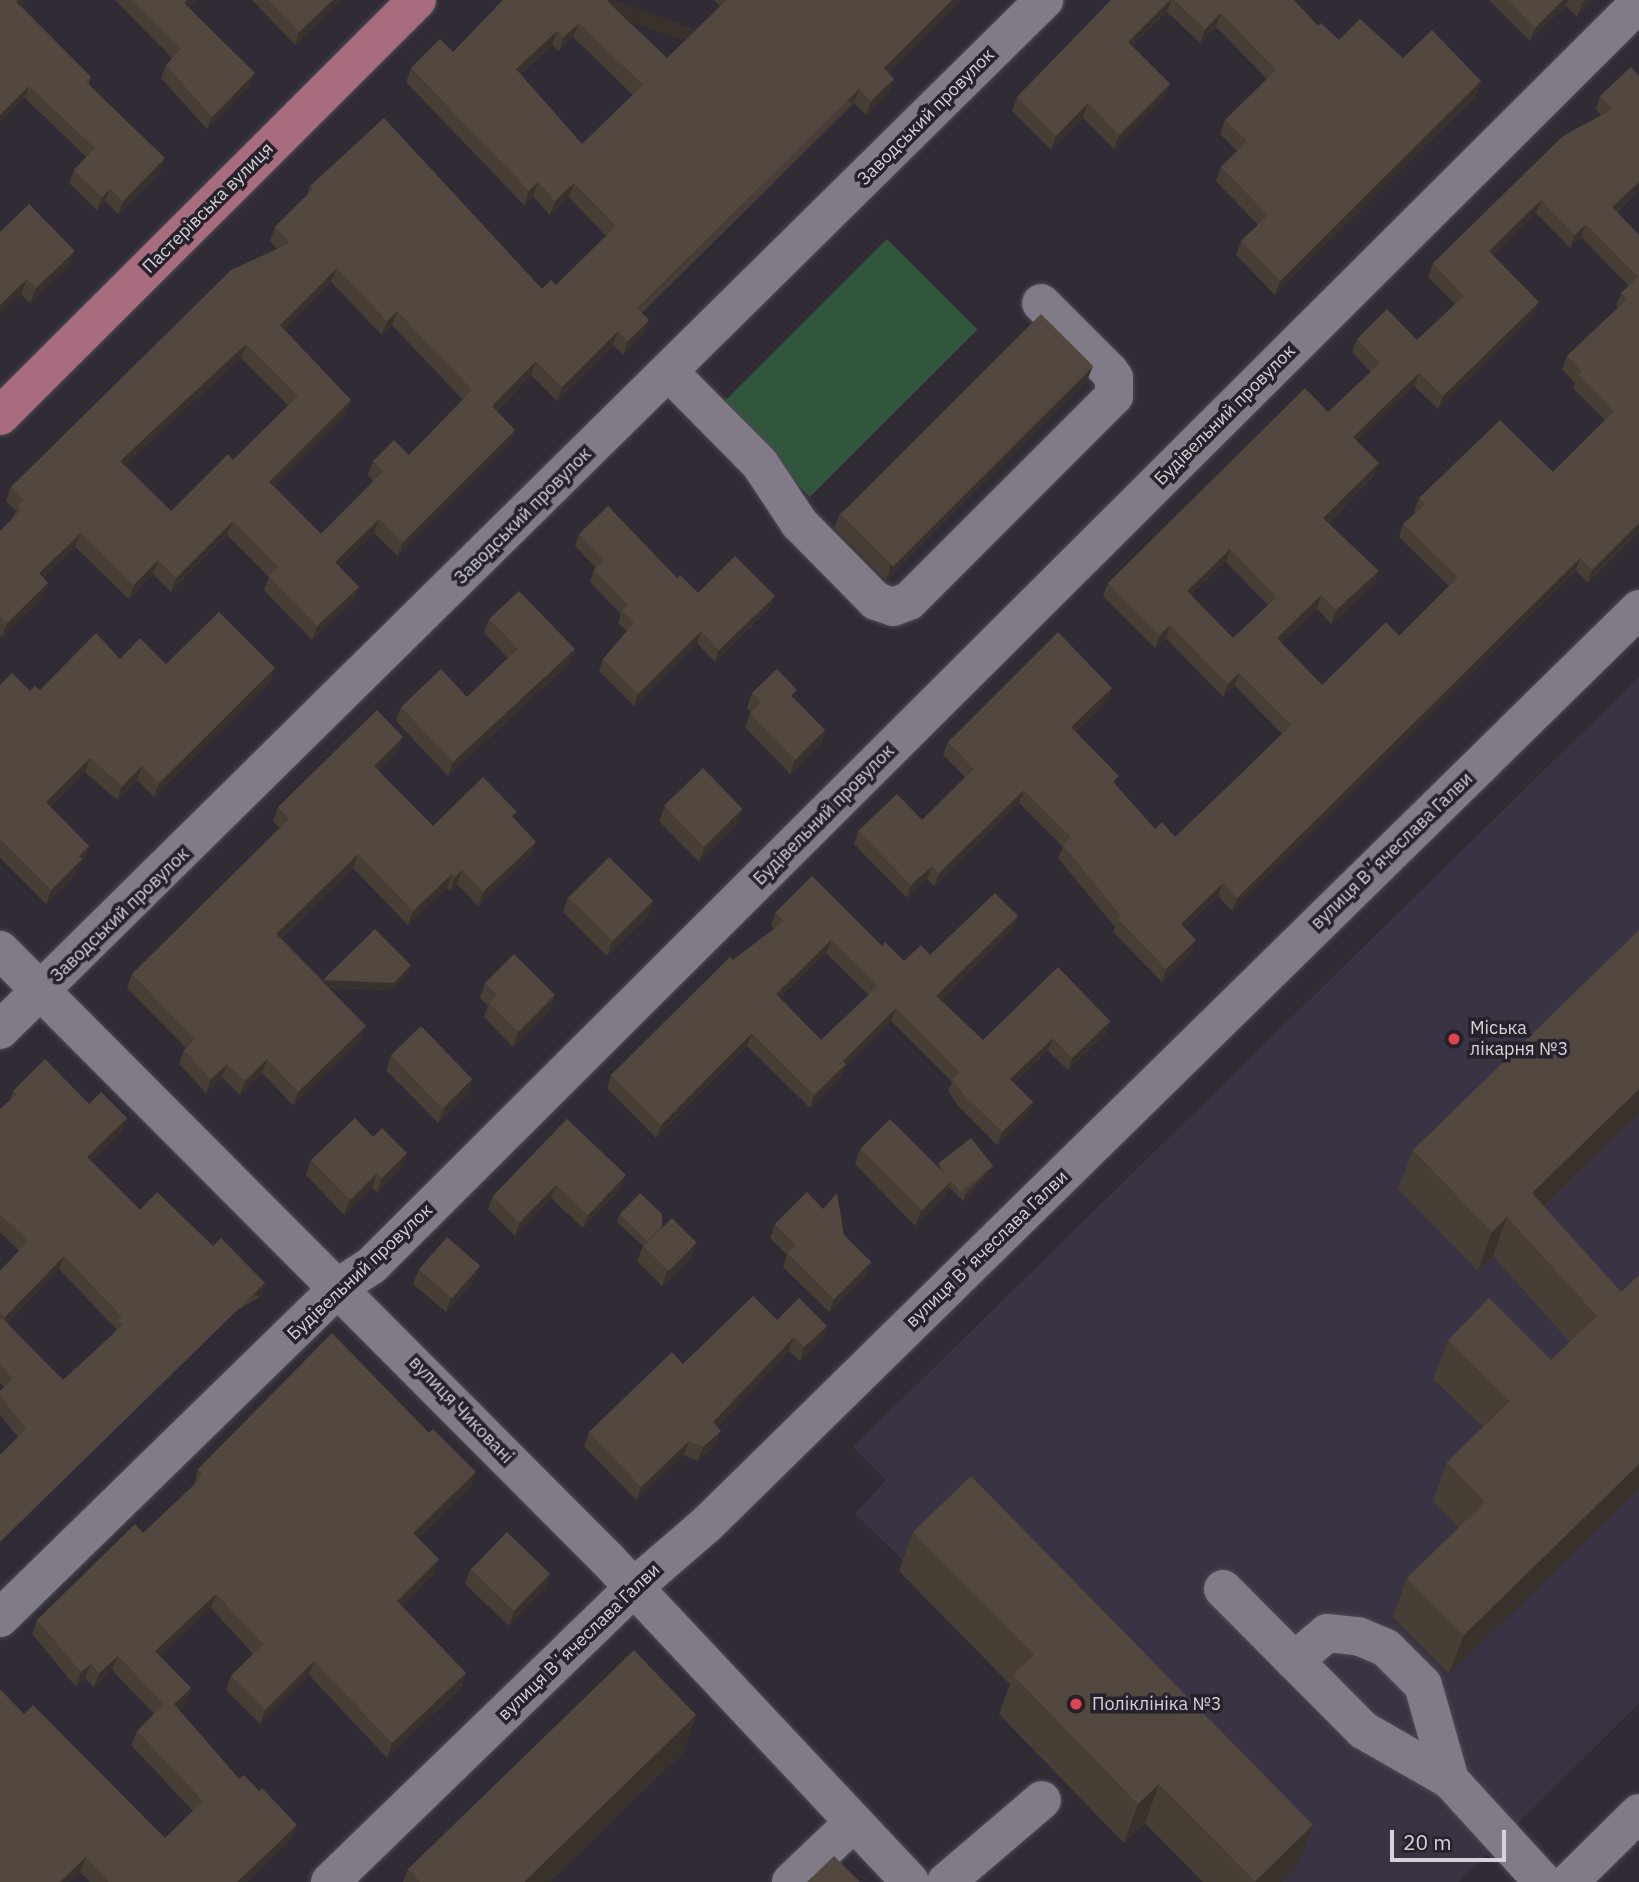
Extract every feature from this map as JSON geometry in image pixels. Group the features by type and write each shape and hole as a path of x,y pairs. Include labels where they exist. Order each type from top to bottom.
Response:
{"main road":[{"name":"Пастерівська вулиця","path":"0,416 417,0"}],"street":[{"name":"Заводський провулок","path":"0,1030 1044,0"},
{"name":"Будівельний провулок","path":"0,1618 340,1286 371,1266 1639,3"},
{"path":"668,372 760,464 799,523 877,601 893,607 909,601 1114,396 1116,387 1109,371 1041,303"},
{"name":"вулиця Вʼячеслава Галви","path":"330,1882 634,1587 707,1524 1639,609"},
{"name":"вулиця Чиковані","path":"0,950 340,1286 634,1587 910,1882"},
{"path":"1223,1590 1363,1730 1450,1780 1544,1882"},
{"path":"1294,1661 1327,1633 1359,1636 1386,1648 1423,1685 1450,1780"},
{"path":"946,1882 1042,1800"},
{"path":"1569,1882 1639,1813"},
{"path":"791,1882 854,1822"}],"shaded area":[{"name":"Міська лікарня №3","path":"1639,677 1639,1703 1459,1882 1203,1882 1145,1823 1124,1843 999,1714 1019,1694 899,1571 906,1563 855,1514 886,1480 853,1447"}],"green space":[{"path":"887,239 978,330 810,497 719,407"}],"building":[{"path":"0,0 18,0 16,2 91,77 86,82 165,158 123,201 110,189 102,197 74,170 95,148 29,86 0,115"},
{"path":"132,0 187,0 184,3 255,73 212,117 166,65 181,49"},
{"path":"269,0 333,0 299,32"},
{"path":"503,0 608,0 667,58 727,0 952,0 884,68 894,79 871,101 859,89 637,308 649,320 628,341 618,331 562,387 536,361 492,406 515,430 403,542 379,519 335,562 359,587 317,626 269,576 278,567 233,521 176,578 158,560 134,585 81,533 39,573 48,583 7,623 0,616 0,531 21,510 17,506 24,500 11,487 231,270 290,243 275,227 313,189 310,186 384,118 542,289 551,280 556,285 616,226 574,183 555,201 538,182 529,191 411,68 440,39 453,52","holes":["579,23 643,85 582,144 516,69 557,31 564,37","337,268 387,321 397,311 472,390 409,455 394,440 373,461 383,472 321,534 269,482 351,400 280,325","246,344 298,396 233,460 228,454 171,511 120,461"]},
{"path":"1111,0 1170,0 1128,42 1170,84 1119,135 1088,103 1056,136 1017,97"},
{"path":"1174,0 1294,0 1318,26 1321,23 1339,40 1360,19 1403,58 1432,30 1481,81 1280,281 1241,241 1268,215 1221,167 1247,141 1225,120 1276,70 1221,13 1205,29"},
{"path":"1508,0 1563,0 1535,28"},
{"path":"1631,67 1639,76 1639,182 1612,207 1639,235 1639,523 1592,570 1580,558 1237,898 1223,883 1181,924 1196,940 1166,969 1118,919 1121,916 1063,845 1071,837 1024,790 939,873 932,866 911,885 858,831 897,794 922,820 974,769 948,742 1058,632 1112,688 1071,727 1119,776 1113,782 1155,829 1162,822 1175,837 1291,725 1239,673 1228,684 1170,625 1160,635 1108,583 1305,388 1328,412 1380,363 1357,339 1387,309 1417,340 1464,296 1433,263 1563,136 1613,109 1600,96","holes":["1541,200 1575,235 1586,224 1638,277 1621,293 1627,299 1567,356 1582,371 1578,375 1614,411 1553,472 1500,420 1419,498 1425,504 1403,524 1458,577 1399,636 1386,622 1322,685 1277,638 1321,595 1336,610 1379,571 1323,518 1379,463 1353,437 1419,373 1443,396 1539,302 1489,251","1230,549 1277,597 1233,638 1187,591"]},
{"path":"29,204 75,251 36,288 27,279 0,305 0,232"},
{"path":"1041,314 1093,366 893,566 841,514"},
{"path":"608,506 677,578 680,575 698,593 735,556 775,596 719,650 701,631 638,694 603,659 634,623 622,611 628,605 594,570 604,560 579,534"},
{"path":"519,591 575,649 453,762 401,707 441,669 467,697 518,649 489,619"},
{"path":"219,612 275,668 159,783 142,766 122,786 90,758 46,802 89,846 79,856 82,859 51,890 0,839 0,685 12,673 30,691 35,686 40,690 96,633 120,659 140,638 166,664"},
{"path":"777,669 797,690 791,696 825,730 795,760 750,713 761,702 752,693"},
{"path":"377,710 403,737 374,766 433,826 483,777 517,812 512,816 536,842 483,892 462,870 455,877 452,874 413,911 358,854 276,934 366,1026 298,1092 267,1059 245,1081 227,1064 211,1079 184,1050 195,1039 132,974 289,819 278,807"},
{"path":"703,768 743,809 704,847 664,806"},
{"path":"609,857 653,901 613,941 569,897"},
{"path":"812,876 882,946 885,942 904,961 921,945 930,955 995,893 1018,916 936,996 983,1040 1058,967 1110,1021 1072,1058 1053,1038 1010,1079 1033,1102 1002,1132 963,1094 953,1079 959,1072 896,1008 843,1061 846,1064 814,1095 752,1033 661,1125 611,1075 730,957 733,960 784,921 775,913","holes":["831,940 878,986 821,1040 776,994"]},
{"path":"375,929 411,965 394,983 323,980"},
{"path":"1639,930 1639,1089 1532,1193 1621,1292 1639,1275 1639,1464 1464,1635 1407,1578 1485,1502 1447,1462 1510,1401 1448,1340 1489,1298 1551,1360 1597,1316 1507,1217 1492,1232 1413,1150"},
{"path":"514,954 555,995 518,1032 489,1003 497,995 485,983"},
{"path":"421,1026 472,1079 442,1108 391,1055"},
{"path":"45,1059 89,1104 101,1092 127,1118 87,1157 140,1210 157,1192 213,1246 221,1238 265,1283 0,1542 0,1455 26,1429 0,1395 0,1391 13,1379 0,1365 0,1320 2,1318 63,1380 123,1325 118,1321 122,1317 64,1256 5,1317 0,1312 0,1271 28,1241 0,1214 0,1109 17,1094 13,1091"},
{"path":"355,1118 373,1137 382,1128 407,1153 382,1178 377,1173 350,1200 311,1160"},
{"path":"567,1119 626,1175 588,1215 556,1185 519,1223 493,1196"},
{"path":"890,1119 952,1181 922,1210 860,1149"},
{"path":"971,1138 993,1166 960,1192 938,1164"},
{"path":"807,1192 823,1209 837,1193 844,1235 871,1262 834,1299 788,1253 796,1245 775,1224"},
{"path":"640,1193 662,1214 662,1226 647,1241 620,1214"},
{"path":"672,1218 697,1243 668,1271 644,1246"},
{"path":"447,1237 480,1266 452,1298 419,1269"},
{"path":"753,1296 777,1320 799,1298 827,1326 804,1347 794,1337 713,1422 721,1431 703,1447 689,1441 641,1487 589,1432 672,1352 683,1364"},
{"path":"332,1333 429,1433 433,1429 476,1472 413,1533 439,1559 397,1601 466,1673 392,1743 314,1661 265,1710 231,1676 263,1644 216,1594 155,1651 191,1688 174,1704 239,1779 244,1775 259,1791 262,1788 297,1825 237,1882 109,1882 86,1857 60,1882 0,1882 0,1689 24,1714 33,1705 165,1838 203,1801 137,1731 164,1704 118,1656 99,1673 91,1664 81,1672 37,1620 135,1524 143,1533 197,1482 202,1474 198,1469"},
{"path":"971,1476 1313,1825 1255,1881 1159,1784 1138,1804 1013,1675 1034,1655 913,1532"},
{"path":"507,1532 550,1574 514,1611 471,1569"},
{"path":"634,1650 696,1715 524,1882 420,1882 408,1869"},
{"path":"834,1856 860,1882 807,1882"}],"place":[{"name":"Міська лікарня №3","path":"1454,1039"},
{"name":"Поліклініка №3","path":"1076,1704"}]}
